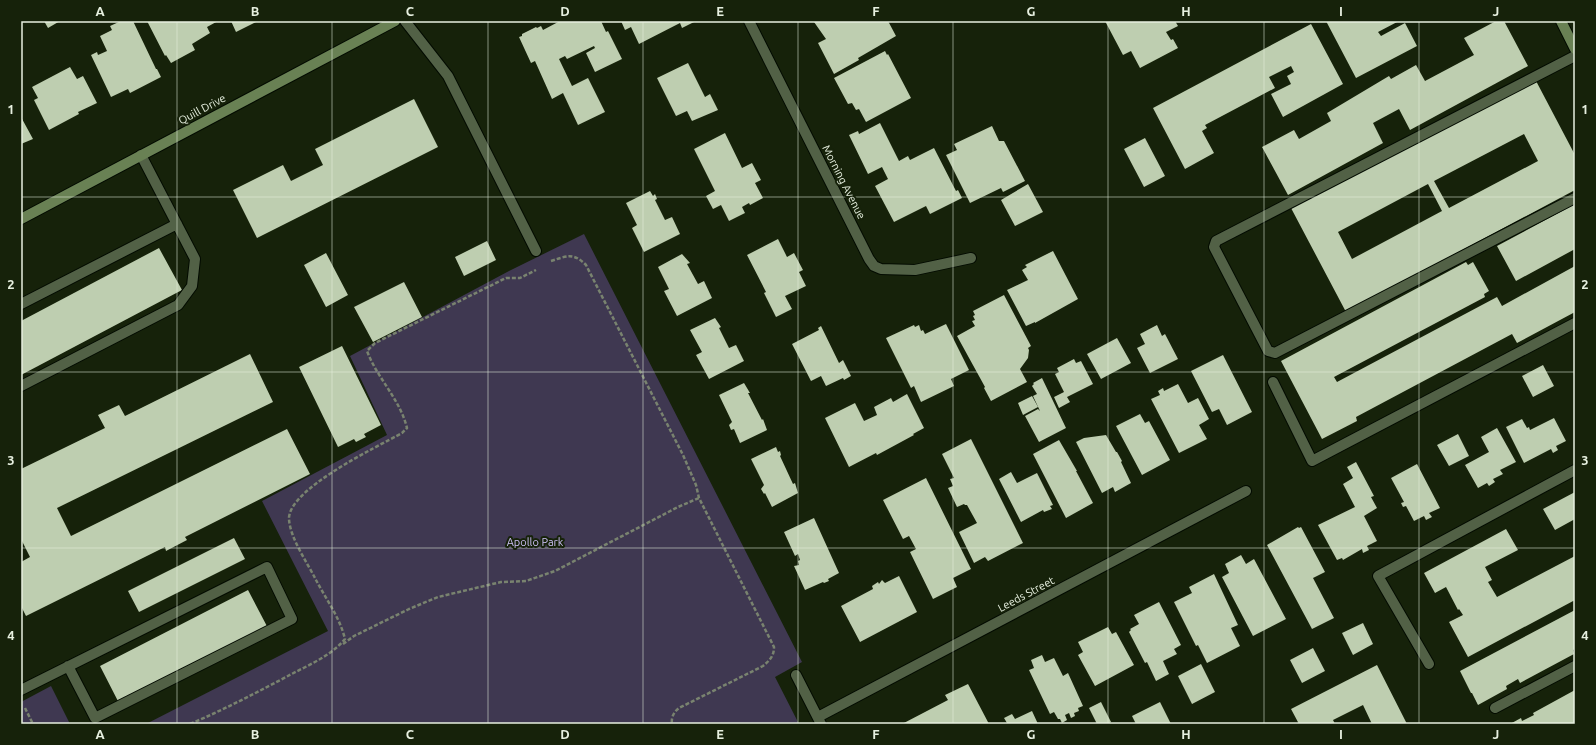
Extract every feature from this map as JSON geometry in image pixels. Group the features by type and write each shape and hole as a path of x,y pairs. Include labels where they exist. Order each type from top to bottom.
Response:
{"street":[{"name":"Quill Drive","path":"21,219 395,21"},
{"path":"405,21 448,76 536,251"},
{"name":"Morning Avenue","path":"749,21 869,259 874,266 881,269 915,270 970,258"},
{"path":"1561,21 1575,50"},
{"path":"1575,56 1216,241 1214,247 1268,351 1275,354 1575,198"},
{"path":"21,386 178,305 192,286 195,259 141,155"},
{"path":"21,304 177,224"},
{"path":"1273,382 1312,461 1575,323"},
{"path":"1429,664 1378,576 1575,470"},
{"name":"Leeds Street","path":"819,721 1246,491"},
{"path":"21,690 68,666 267,567 292,619 94,718 68,666"},
{"path":"1495,708 1575,666"},
{"path":"796,675 819,721"}],"path":[{"path":"550,262 572,256 579,258 586,265 683,455 696,485 699,498 774,647 774,654 763,666 679,708 674,712 671,720 672,724"},
{"path":"339,646 345,639 343,632 293,535 289,518 294,504 300,496 328,475 402,433 407,428 405,418 398,403 371,362 367,351 375,343 506,278 520,278 538,268"},
{"path":"190,724 233,705 318,660 354,636 395,616 438,597 501,582 526,581 554,571 678,506 699,498"},
{"path":"25,707 33,724"}],"green space":[{"name":"Apollo Park","path":"584,234 802,662 775,677 799,724 146,724 328,631 262,501 387,435 350,356 509,271"},
{"path":"51,686 70,724 21,724 21,702"}],"building":[{"path":"44,21 60,21 48,28"},
{"path":"121,21 133,21 161,77 130,93 128,89 111,97 91,55 97,52 98,55 107,51 100,36 112,30 110,26"},
{"path":"147,21 218,21 207,27 210,33 192,44 195,50 171,63 166,55 165,56"},
{"path":"231,21 258,21 236,32"},
{"path":"560,21 601,21 606,32 608,31 622,59 595,72 586,53 595,48 594,46 567,59 565,56 559,59 572,86 588,78 605,112 578,125 563,93 552,99 535,61 531,63 519,37 536,27 541,26 543,30"},
{"path":"621,21 696,21 682,28 680,23 639,44 631,27 625,30"},
{"path":"888,21 896,36 834,74 818,43 826,39 814,22"},
{"path":"1105,21 1175,21 1178,26 1166,32 1171,40 1173,39 1178,48 1140,68 1131,51 1123,55"},
{"path":"1326,21 1399,21 1378,32 1381,36 1405,23 1417,46 1356,78"},
{"path":"1496,21 1504,21 1528,66 1410,130 1399,109 1373,123 1383,143 1288,195 1262,147 1294,130 1299,139 1331,121 1327,113 1389,76 1391,79 1416,65 1425,81 1474,55 1464,38"},
{"path":"1311,24 1343,84 1283,117 1271,94 1291,84 1287,76 1294,72 1291,66 1269,77 1275,88 1205,125 1207,128 1202,131 1214,153 1185,169 1153,108"},
{"path":"885,51 911,98 866,122 859,109 856,110 852,103 848,104 834,78"},
{"path":"688,63 705,97 710,94 718,110 692,121 687,111 676,116 657,78"},
{"path":"70,67 77,79 83,76 97,103 78,112 79,114 49,130 34,100 38,98 32,87"},
{"path":"1535,79 1575,155 1575,190 1346,312 1291,208","holes":["1524,134 1538,161 1449,208 1434,181","1428,184 1442,211 1352,259 1338,232"]},
{"path":"414,99 438,147 257,238 233,190 283,165 291,181 323,165 315,149"},
{"path":"21,117 33,139 21,144"},
{"path":"880,123 899,161 908,156 910,160 934,148 956,191 958,190 962,198 930,214 926,206 894,222 875,186 888,179 882,167 868,174 849,135 858,131 859,134"},
{"path":"992,126 999,141 1004,141 1025,181 1003,192 1001,188 970,203 946,155 957,150 954,144"},
{"path":"725,133 742,168 752,163 761,180 755,183 763,198 750,205 749,203 742,207 745,213 729,221 721,205 713,209 706,196 715,191 694,149"},
{"path":"1145,138 1165,176 1144,187 1124,149"},
{"path":"1028,184 1043,212 1015,226 1001,200"},
{"path":"650,191 653,196 655,194 657,199 655,200 665,220 672,217 680,234 644,252 632,228 637,225 626,203"},
{"path":"1575,204 1575,249 1516,281 1497,246"},
{"path":"778,239 787,257 794,253 803,270 799,272 806,286 785,296 792,309 776,317 764,293 766,292 747,255"},
{"path":"487,241 496,260 464,276 455,257"},
{"path":"159,248 182,290 21,375 21,321"},
{"path":"1053,251 1078,299 1035,323 1026,326 1007,290 1028,280 1022,270 1027,267 1025,265"},
{"path":"326,253 348,295 326,307 304,265"},
{"path":"682,254 690,263 687,264 698,284 704,281 712,298 677,316 664,291 669,289 658,267"},
{"path":"1466,262 1468,265 1473,262 1489,291 1484,294 1485,297 1334,377 1337,382 1497,297 1502,306 1575,266 1575,312 1517,343 1512,334 1356,417 1357,421 1322,439 1281,361"},
{"path":"404,282 422,317 373,342 354,307"},
{"path":"1004,295 1031,346 1028,348 1028,358 1020,369 1027,382 991,401 957,336 975,326 972,321 975,320 973,311"},
{"path":"715,318 721,327 719,328 729,348 736,345 744,361 709,379 696,355 702,352 690,330"},
{"path":"946,324 969,370 951,379 954,386 921,402 914,386 911,388 886,338 914,325 915,327 919,325 921,331 923,330 925,334"},
{"path":"1157,325 1162,336 1165,334 1178,359 1150,373 1137,348 1145,344 1140,334"},
{"path":"821,326 839,363 843,360 851,376 826,386 821,376 811,381 792,344 819,330 818,328"},
{"path":"1117,338 1131,363 1101,379 1087,354"},
{"path":"342,346 381,425 364,434 366,437 356,442 354,439 338,447 299,367"},
{"path":"250,354 273,402 57,508 71,536 287,429 310,474 185,537 187,540 166,551 165,547 26,616 21,606 21,562 30,557 21,539 21,469 105,428 98,415 119,405 125,416"},
{"path":"1223,355 1252,412 1227,425 1219,409 1212,412 1191,371"},
{"path":"1074,359 1076,363 1081,361 1093,384 1067,397 1070,402 1059,408 1054,397 1064,392 1055,374 1059,372 1057,368"},
{"path":"1543,365 1554,386 1533,397 1522,376"},
{"path":"1042,378 1066,428 1039,442 1025,416 1038,409 1040,411 1033,396 1037,394 1032,386 1034,384 1033,383"},
{"path":"744,383 762,420 763,419 767,430 740,443 734,429 731,430 729,425 732,422 719,395"},
{"path":"1178,384 1188,403 1198,398 1209,419 1199,425 1207,439 1179,453 1151,399 1160,395 1158,391 1163,388 1164,391"},
{"path":"907,394 924,428 877,455 876,453 849,467 825,418 855,403 864,421 877,415 874,407 891,398 893,402"},
{"path":"1032,396 1038,407 1023,415 1018,403"},
{"path":"1140,414 1145,423 1149,421 1170,460 1142,475 1116,426"},
{"path":"1554,418 1566,441 1556,446 1558,450 1553,453 1551,449 1524,463 1506,427 1522,419 1527,428 1529,427 1530,430"},
{"path":"1497,428 1516,462 1500,470 1503,474 1493,479 1495,482 1489,486 1487,483 1478,488 1465,465 1489,452 1481,437"},
{"path":"1458,434 1469,456 1449,466 1437,445"},
{"path":"1106,435 1122,461 1121,462 1131,483 1115,492 1113,487 1102,493 1076,442 1084,438"},
{"path":"971,439 1023,543 988,561 985,557 974,563 959,532 977,523 967,505 964,504 957,507 948,488 953,486 950,479 954,478 942,454"},
{"path":"1059,440 1093,503 1066,518 1033,454"},
{"path":"776,447 778,452 780,451 780,456 793,484 795,483 798,493 772,507 765,493 764,494 761,489 764,485 751,459"},
{"path":"1356,462 1374,496 1371,497 1377,508 1364,516 1377,541 1367,546 1369,550 1363,553 1362,549 1343,560 1342,558 1337,560 1318,525 1355,507 1343,484 1353,478 1347,467"},
{"path":"1417,464 1440,508 1429,513 1432,517 1426,520 1424,516 1414,521 1406,506 1403,507 1401,503 1404,502 1391,478"},
{"path":"1011,472 1017,483 1037,473 1053,505 1050,506 1052,509 1044,512 1043,510 1021,522 999,479"},
{"path":"926,478 971,569 953,578 957,587 933,599 910,552 916,549 909,536 903,539 883,500"},
{"path":"1575,492 1575,519 1555,530 1543,509"},
{"path":"814,518 839,573 828,579 829,581 805,590 794,566 799,565 798,561 800,560 798,554 795,556 784,532"},
{"path":"1298,527 1301,527 1325,572 1313,578 1334,618 1312,629 1267,545"},
{"path":"1506,529 1518,550 1485,567 1492,580 1488,582 1497,597 1575,556 1575,600 1468,657 1449,622 1463,615 1459,609 1458,610 1446,587 1435,593 1424,573"},
{"path":"234,538 245,559 139,612 128,591"},
{"path":"1241,555 1246,564 1254,559 1286,619 1253,636 1222,577 1229,573 1225,564"},
{"path":"1214,574 1238,625 1231,628 1240,646 1207,663 1198,645 1196,646 1174,602 1192,593 1189,587"},
{"path":"899,576 917,612 860,642 841,606 873,589 872,586 878,582 879,584 882,580 885,583"},
{"path":"248,590 270,632 121,707 100,666"},
{"path":"1159,602 1181,645 1174,649 1177,654 1163,661 1169,674 1156,681 1147,662 1145,663 1129,632 1131,630 1130,629 1139,624 1134,615"},
{"path":"1575,610 1574,654 1520,683 1518,679 1506,686 1507,689 1478,705 1460,671"},
{"path":"1363,623 1373,644 1353,655 1342,633"},
{"path":"1108,627 1112,634 1116,632 1134,665 1095,686 1078,655 1083,652 1078,642"},
{"path":"1313,648 1325,671 1302,683 1290,660"},
{"path":"1042,655 1045,662 1054,658 1063,676 1068,673 1083,706 1078,708 1079,711 1074,713 1075,716 1071,718 1069,713 1065,715 1067,720 1062,723 1054,712 1050,714 1029,670 1034,668 1031,660"},
{"path":"1201,664 1215,692 1192,704 1178,676"},
{"path":"1377,665 1407,724 1372,724 1363,705 1333,720 1335,724 1299,724 1291,709"},
{"path":"968,684 989,724 902,724 948,700 945,695"},
{"path":"1575,690 1575,724 1510,724 1521,718 1522,721 1534,715 1533,713"},
{"path":"1101,702 1111,722 1108,724 1097,724 1089,708"},
{"path":"1160,702 1171,724 1136,724 1132,716"},
{"path":"1032,711 1038,724 1004,724 1007,723 1004,718 1012,714 1015,719"}]}
